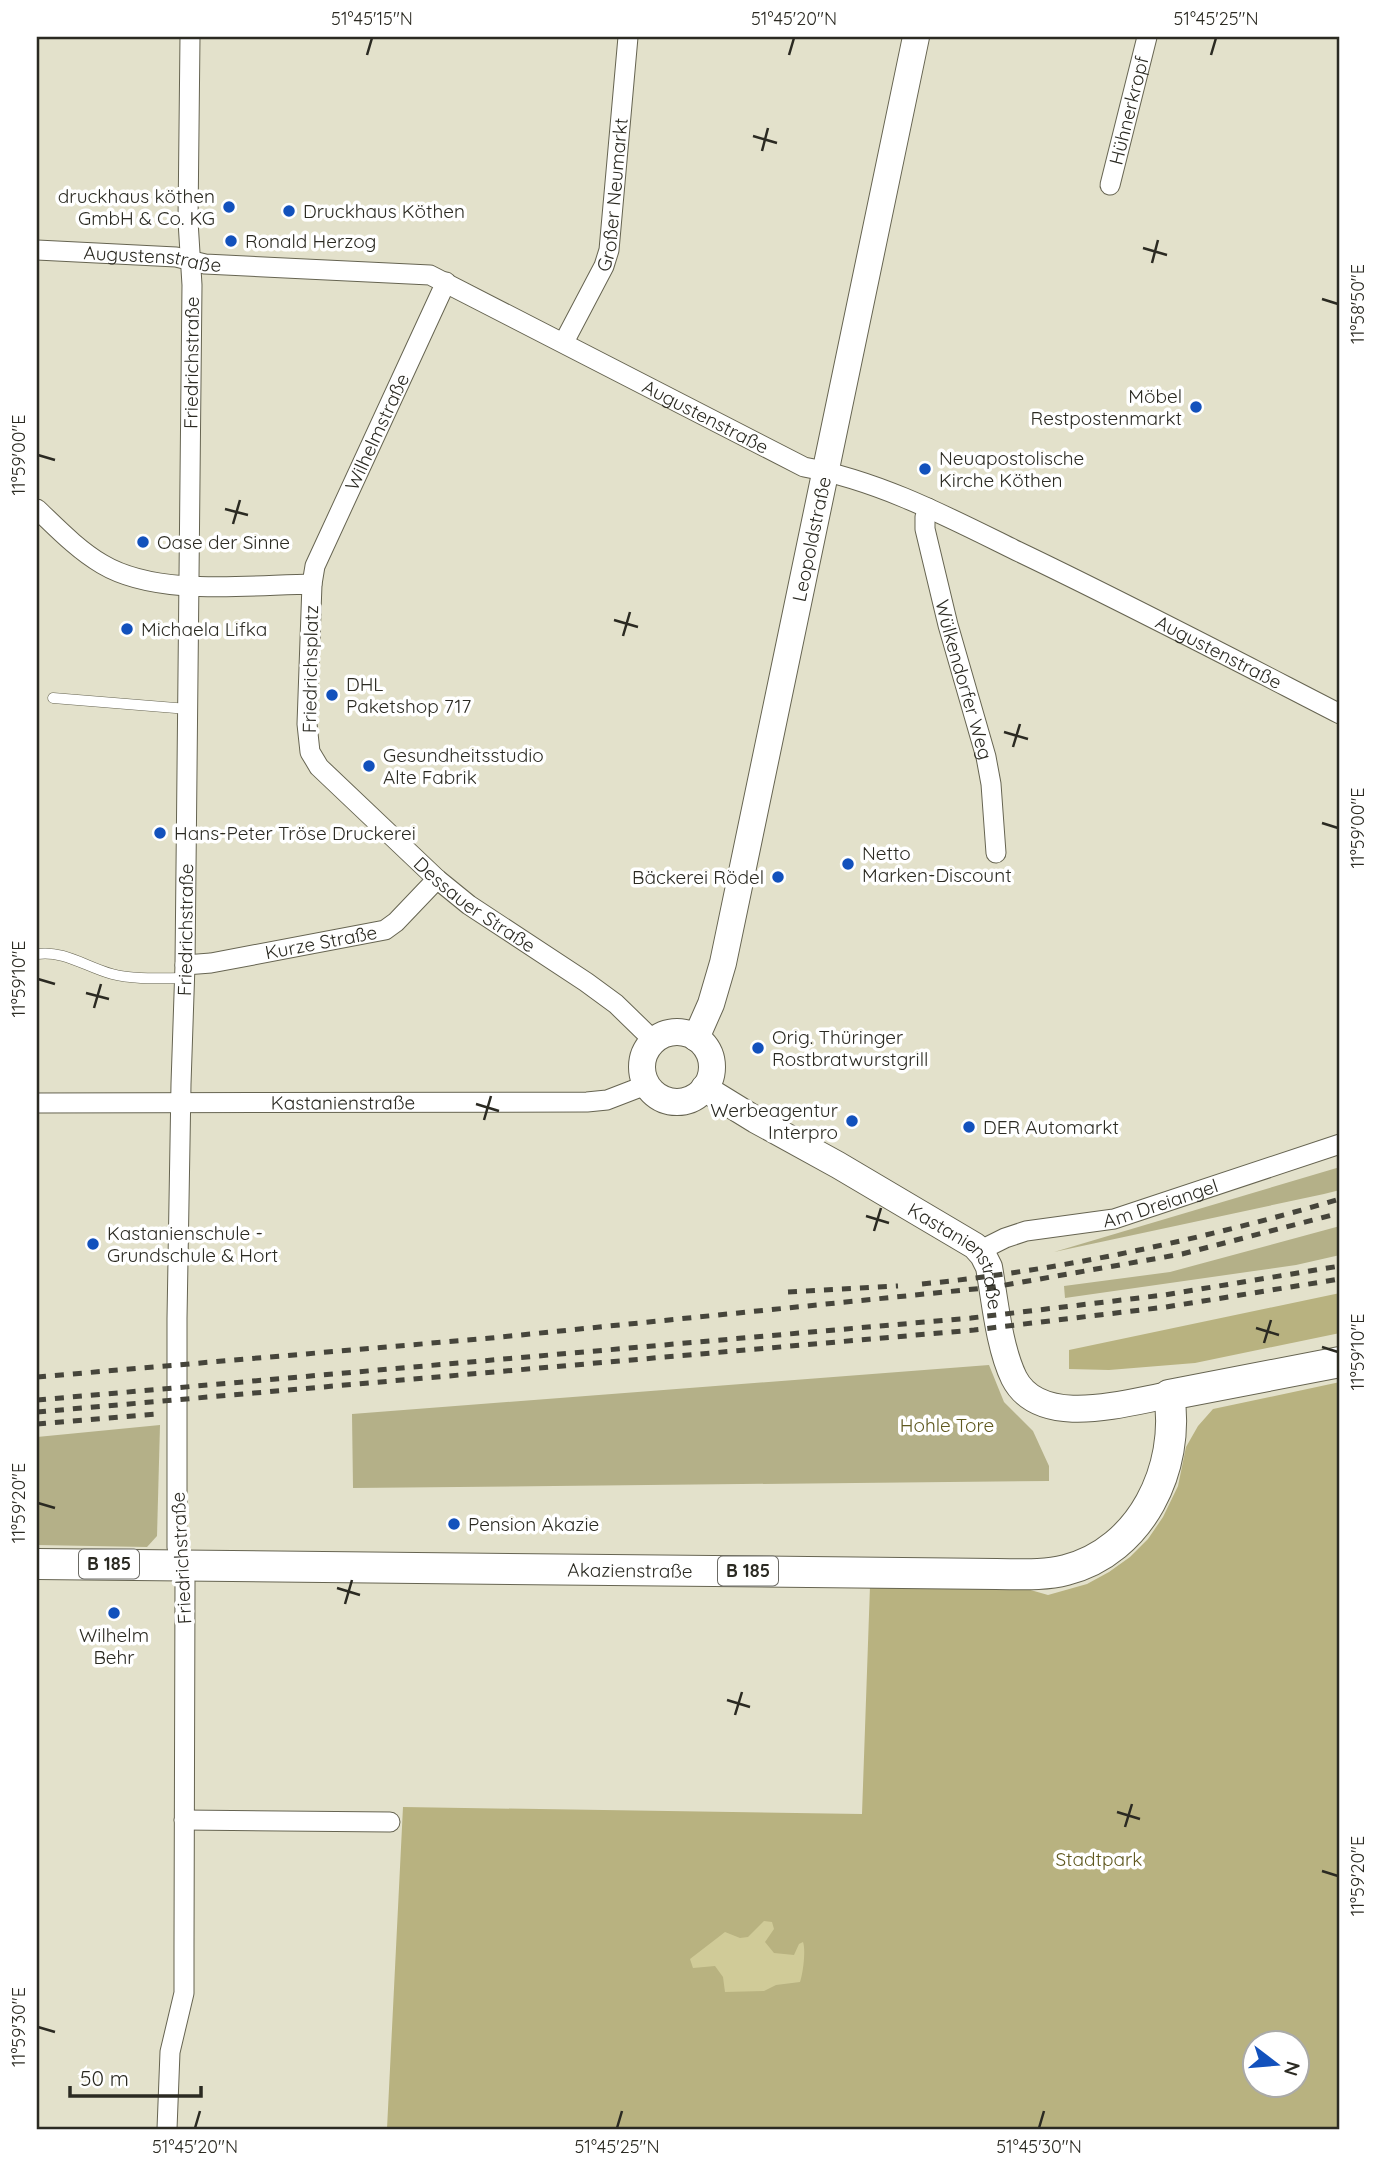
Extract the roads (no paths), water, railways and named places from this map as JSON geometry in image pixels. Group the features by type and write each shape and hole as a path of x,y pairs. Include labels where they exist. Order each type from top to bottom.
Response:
{"main road":[{"name":"Leopoldstraße","path":"696,1038 712,1003 723,963 916,37"},
{"path":"674,1032 696,1038 710,1057 711,1073 704,1088 693,1098 678,1102 657,1096 646,1084 642,1072 643,1058 654,1041 674,1032"},
{"name":"Kastanienstraße","path":"704,1088 958,1234 979,1251 989,1267 1011,1371 1026,1395 1047,1405 1069,1409 1168,1395"},
{"path":"1168,1395 1340,1362"},
{"name":"Akazienstraße","path":"181,1565 1052,1573 1101,1556 1119,1543 1140,1520 1155,1493 1165,1459 1171,1410 1168,1395"},
{"name":"B 185","path":"37,1564 181,1565"}],"street":[{"name":"Friedrichstraße","path":"167,2129 170,2052 184,1993 185,1582 177,1547 180,1104 185,972 188,709 190,37"},
{"name":"Großer Neumarkt","path":"564,342 604,266 609,250 628,37"},
{"name":"Hühnerkropf","path":"1110,185 1147,37"},
{"name":"Augustenstraße","path":"37,250 176,257 205,264 430,275 804,467 882,488 928,508 1090,586 1340,714"},
{"name":"Wilhelmstraße","path":"312,584 315,566 446,282"},
{"name":"Wülkendorfer Weg","path":"928,508 925,529 948,625 986,757 991,784 996,853"},
{"path":"37,509 88,555 118,573 150,582 189,585"},
{"name":"Friedrichsplatz","path":"189,585 312,584 307,724 310,752"},
{"name":"Dessauer Straße","path":"310,752 320,767 437,879 469,905 616,1004 654,1041"},
{"name":"Kurze Straße","path":"185,972 211,963 384,930 396,922 437,879"},
{"name":"Kastanienstraße","path":"37,1103 587,1102 607,1100 646,1084"},
{"name":"Am Dreiangel","path":"979,1251 1026,1231 1114,1219 1340,1144"},
{"path":"184,1820 390,1822"}],"lane":[{"path":"53,698 188,709"},
{"path":"37,954 56,953 123,976 185,972"}],"railway":[{"path":"922,1284 1081,1262 1185,1240 1340,1199"},
{"path":"37,1377 491,1338 994,1287 1182,1254 1340,1213"},
{"path":"37,1400 971,1318 1164,1295 1340,1266"},
{"path":"37,1412 974,1330 1166,1307 1340,1279"},
{"path":"788,1292 898,1286"},
{"path":"37,1424 156,1414"}],"place":[{"name":"druckhaus köthen GmbH & Co. KG","path":"229,207"},
{"name":"Druckhaus Köthen","path":"289,211"},
{"name":"Ronald Herzog","path":"231,241"},
{"name":"Möbel Restpostenmarkt","path":"1196,407"},
{"name":"Neuapostolische Kirche Köthen","path":"925,469"},
{"name":"Oase der Sinne","path":"143,542"},
{"name":"Michaela Lifka","path":"127,629"},
{"name":"DHL Paketshop 717","path":"332,695"},
{"name":"Gesundheitsstudio Alte Fabrik","path":"369,766"},
{"name":"Hans-Peter Tröse Druckerei","path":"160,833"},
{"name":"Netto Marken-Discount","path":"848,864"},
{"name":"Bäckerei Rödel","path":"778,877"},
{"name":"Orig. Thüringer Rostbratwurstgrill","path":"758,1048"},
{"name":"Werbeagentur Interpro","path":"852,1121"},
{"name":"DER Automarkt","path":"969,1127"},
{"name":"Kastanienschule - Grundschule & Hort","path":"93,1244"},
{"name":"Pension Akazie","path":"454,1524"},
{"name":"Wilhelm Behr","path":"114,1613"}],"park label":[{"name":"Hohle Tore","path":"947,1425"},
{"name":"Stadtpark","path":"1099,1859"}]}
